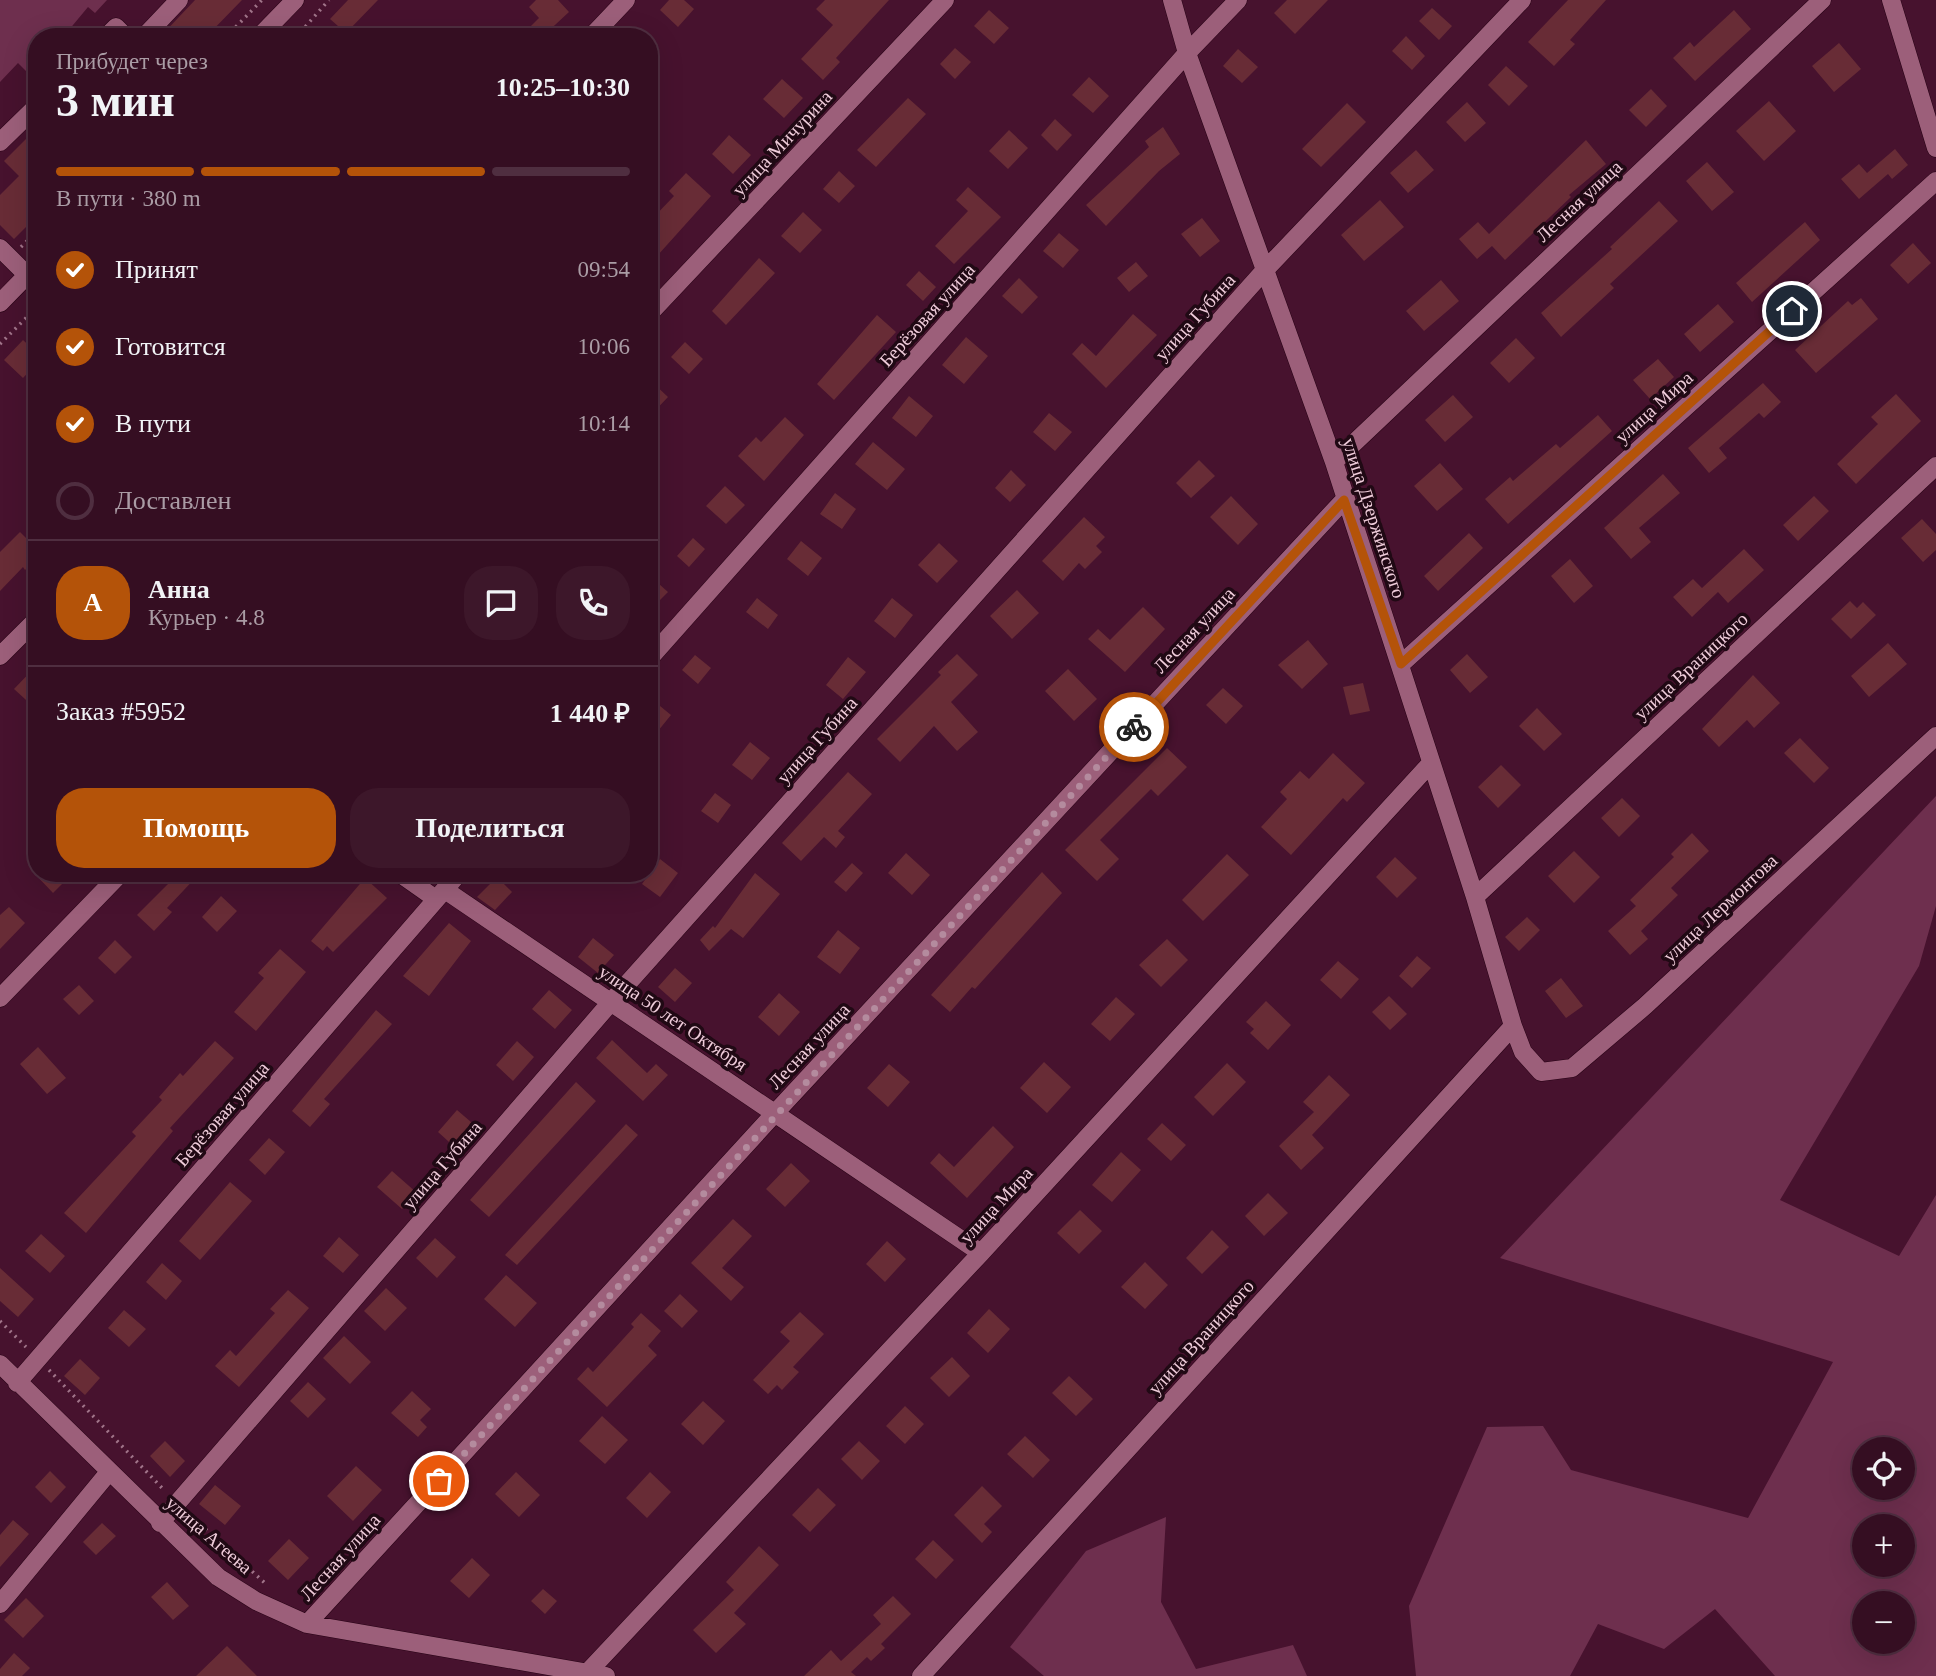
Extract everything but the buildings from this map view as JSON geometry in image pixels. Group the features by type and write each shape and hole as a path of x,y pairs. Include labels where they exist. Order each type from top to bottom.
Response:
{"street":[{"path":"153,28 179,0"},
{"path":"268,28 295,0"},
{"path":"600,28 626,0"},
{"name":"улица Мичурина","path":"658,304 945,0"},
{"name":"улица Дзержинского","path":"1172,0 1187,53 1334,461 1344,500 1401,664 1523,1052"},
{"name":"Берёзовая улица","path":"658,649 1187,53 1238,0"},
{"name":"улица Губина","path":"160,1522 611,1002 1264,271 1522,0"},
{"name":"Лесная улица","path":"1334,461 1822,0"},
{"path":"1891,0 1935,144"},
{"path":"0,142 28,115"},
{"name":"улица Мира","path":"1401,664 1936,181"},
{"path":"0,248 28,267"},
{"path":"0,303 28,274"},
{"name":"улица Враницкого","path":"1475,897 1936,466"},
{"name":"Лесная улица","path":"307,1624 776,1112 1344,500"},
{"path":"1,653 28,629"},
{"name":"улица Лермонтова","path":"1523,1052 1541,1072 1572,1069 1645,1006 1936,736"},
{"name":"улица Мира","path":"588,1672 981,1253 1431,763"},
{"path":"0,998 112,882"},
{"name":"улица 50 лет Октября","path":"417,882 611,1002 981,1253"},
{"name":"Берёзовая улица","path":"17,1383 451,882"},
{"name":"улица Враницкого","path":"921,1676 1513,1026"},
{"name":"улица Агеева","path":"0,1364 218,1577 256,1601 307,1624 606,1676"},
{"path":"0,1604 110,1472"}],"path":[{"path":"235,28 262,0"},
{"path":"304,28 329,0"},
{"path":"0,344 28,316"},
{"path":"0,1321 177,1503 266,1584"}],"shaded area":[{"path":"0,0 107,0 95,13 88,7 70,28 28,28 28,73 18,63 0,82"},
{"path":"1936,796 1936,906 1919,966 1780,1200 1899,1256 1936,1195 1936,1676 1775,1676 1715,1609 1664,1649 1598,1624 1570,1676 1416,1676 1409,1606 1487,1427 1543,1426 1571,1470 1748,1518 1833,1362 1500,1258"},
{"path":"1166,1517 1161,1602 1196,1669 1293,1645 1307,1676 1044,1676 1010,1647 1086,1551"}],"way so far":[{"path":"439,1481 776,1112 1134,727"}],"route":[{"path":"1134,727 1344,500 1401,664 1792,311"}]}
